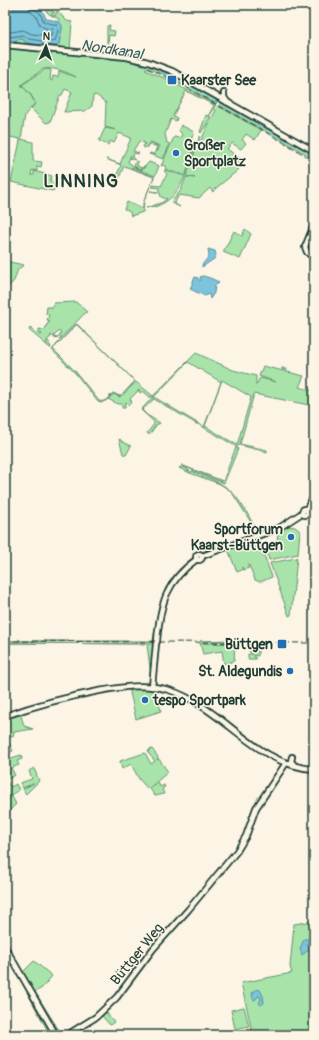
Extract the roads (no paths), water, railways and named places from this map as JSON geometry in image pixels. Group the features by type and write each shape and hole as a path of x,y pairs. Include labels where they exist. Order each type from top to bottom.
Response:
{"main road":[{"path":"5,45 133,58 165,68 314,151"},
{"path":"224,93 224,97 227,102"},
{"path":"213,95 218,102"},
{"path":"314,225 305,244 305,248 308,253 314,258"},
{"path":"152,686 160,614 167,593 179,574 197,559 198,554 202,556 280,528 304,512 314,496"},
{"path":"145,686 151,683 153,677"},
{"path":"153,677 155,683 165,689"},
{"path":"5,716 69,697 124,687 152,686 186,697 204,707 251,743 282,763 282,770"},
{"path":"292,757 291,763 297,766"},
{"path":"276,759 297,766 314,769"},
{"name":"Büttger Weg","path":"66,1035 93,1019 110,1004 127,985 153,949 215,877 242,843 254,811 286,763"},
{"path":"5,947 55,1034"}],"water":[{"path":"25,4 40,8 46,19 53,20 61,24 62,29 59,44 56,46 49,46 27,43 22,39 12,41 5,40 5,15 7,13 5,10 5,5 14,5 7,10 8,12"},
{"path":"208,249 215,251 216,255 214,259 202,267 209,256"},
{"path":"203,276 219,282 215,285 214,293 210,299 209,294 205,296 190,289 195,277 200,281 200,277"},
{"path":"304,939 309,939 307,944 310,949 302,955 300,949"},
{"path":"258,989 263,996 264,1003 261,1005 259,1003 261,999 259,996 255,1000 253,999 252,993"}],"waterway":[{"name":"Nordkanal","path":"5,48 126,60 153,67 176,78 314,155"},
{"path":"282,368 284,368 284,369 283,370 282,368"},
{"path":"285,369 287,369 287,370 286,371 285,369"},
{"path":"23,974 61,1035"}],"railway":[{"path":"147,68 175,81 314,161"},
{"path":"5,641 314,643"}],"place":[{"name":"Kaarster See","path":"172,80"},
{"name":"Großer Sportplatz","path":"176,153"},
{"name":"Sportforum Kaarst-Büttgen","path":"291,537"},
{"name":"Büttgen","path":"282,644"},
{"name":"St. Aldegundis","path":"290,671"},
{"name":"tespo Sportpark","path":"145,700"}],"district":[{"name":"LINNING","path":"81,181"}]}
